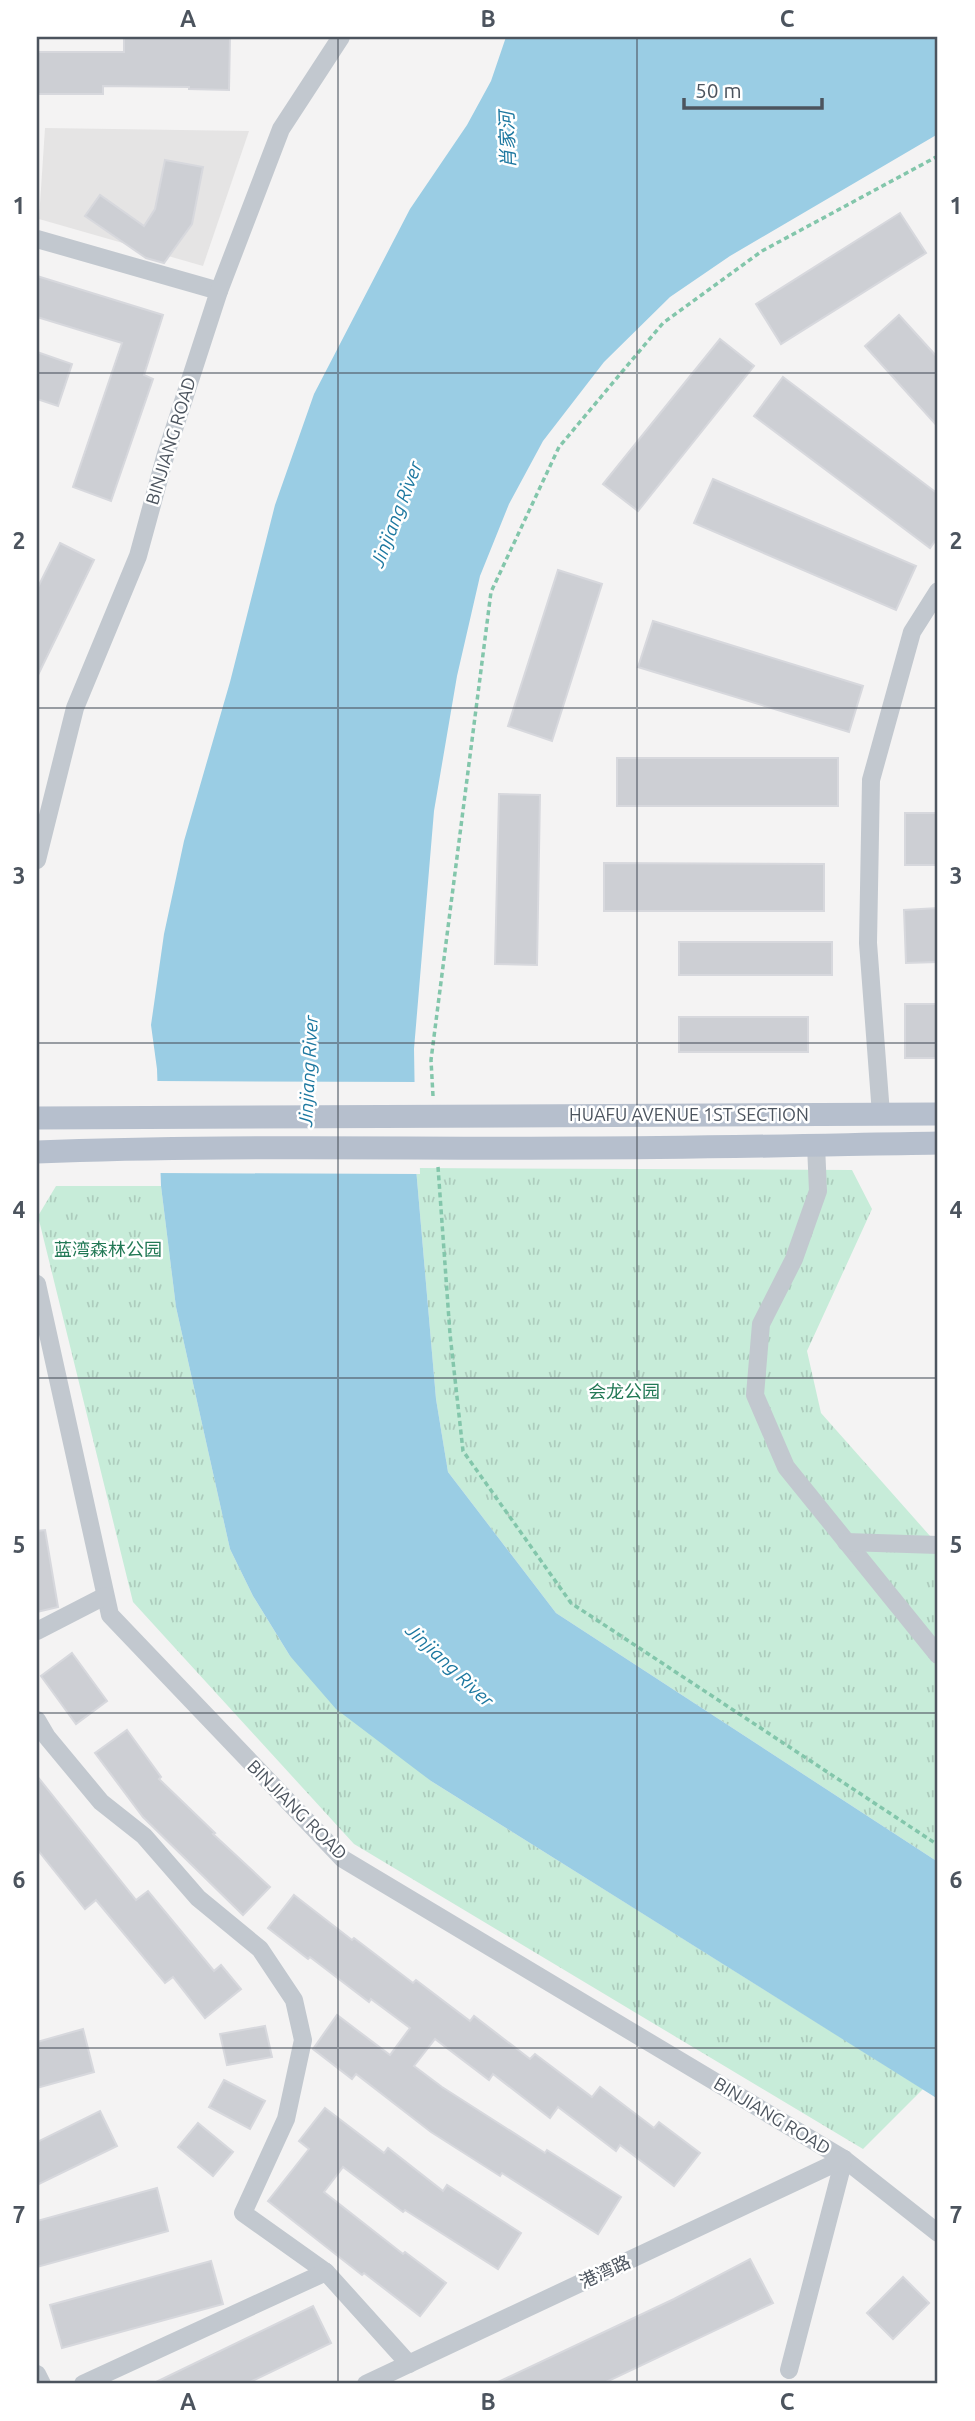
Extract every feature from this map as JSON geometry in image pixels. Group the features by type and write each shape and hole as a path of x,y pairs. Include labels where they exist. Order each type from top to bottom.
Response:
{"main road":[{"name":"HUAFU AVENUE 1ST SECTION","path":"37,1118 437,1108 938,1114"},
{"path":"37,1152 112,1149 443,1151 938,1143"}],"street":[{"name":"BINJIANG ROAD","path":"37,860 75,708 138,556 165,457 219,291 281,129 341,37"},
{"path":"37,239 219,291"},
{"path":"881,1114 868,943 871,780 912,632 938,591"},
{"path":"816,1145 818,1191 794,1259 761,1324 755,1395 786,1467 938,1655"},
{"name":"BINJIANG ROAD","path":"37,1284 110,1615 343,1859 845,2159 938,2233"},
{"path":"846,1542 938,1545"},
{"path":"37,1631 105,1596"},
{"path":"37,1720 47,1737 101,1802 144,1836 198,1898 260,1949 294,2000 303,2040 286,2119 243,2213 326,2272 409,2364"},
{"path":"789,2370 845,2159"},
{"name":"港湾路","path":"366,2384 845,2159"},
{"path":"83,2384 326,2272"},
{"path":"37,2374 42,2384"}],"path":[{"path":"437,1108 431,1060 491,592 559,447 663,323 762,251 938,156"},
{"path":"443,1151 450,1334 463,1451 570,1603 938,1845"}],"shaded area":[{"path":"45,128 249,131 203,266 39,219"}],"green space":[{"name":"会龙公园","path":"416,1168 852,1170 872,1209 807,1351 821,1413 938,1545 938,1862 556,1613 448,1472 436,1399"},
{"name":"蓝湾森林公园","path":"56,1186 161,1186 176,1307 230,1549 253,1596 290,1656 431,1781 923,2089 863,2149 354,1844 133,1602 38,1216"}],"water":[{"path":"506,37 938,37 938,134 730,256 670,297 604,362 543,441 509,504 480,576 457,676 434,811 414,1049 416,1168 436,1399 448,1472 556,1613 938,1862 938,2099 431,1781 336,1709 290,1656 253,1596 230,1549 176,1307 161,1186 157,1069 151,1025 164,934 184,841 230,682 275,505 314,394 410,209 467,125 491,81"}],"pier":[{"path":"154,1081 418,1082 420,1174 157,1173"}],"building":[{"path":"124,37 230,37 229,90 103,86 103,94 37,94 37,52 124,52"},
{"path":"165,160 203,167 192,224 164,263 146,258 85,216 100,195 144,226 155,209"},
{"path":"900,213 926,253 781,344 756,304"},
{"path":"37,276 163,315 144,375 153,379 111,501 73,487 122,343 37,317"},
{"path":"899,315 938,358 938,427 865,346"},
{"path":"720,339 754,366 638,511 603,484"},
{"path":"37,352 72,364 58,406 37,399"},
{"path":"783,377 938,494 938,537 930,548 754,416"},
{"path":"713,479 916,566 896,610 694,523"},
{"path":"60,543 94,560 37,677 37,589"},
{"path":"558,570 602,584 552,741 508,726"},
{"path":"653,621 863,686 849,732 638,667"},
{"path":"617,758 838,758 838,806 617,806"},
{"path":"499,794 540,795 537,965 495,964"},
{"path":"905,813 938,813 938,865 905,865"},
{"path":"604,863 824,864 824,911 604,911"},
{"path":"938,908 938,962 906,963 904,910"},
{"path":"679,942 832,942 832,975 679,975"},
{"path":"905,1004 938,1004 938,1058 905,1058"},
{"path":"679,1017 808,1017 808,1052 679,1052"},
{"path":"45,1530 58,1607 37,1612 37,1531"},
{"path":"72,1653 107,1701 76,1724 41,1676"},
{"path":"127,1730 161,1777 159,1779 270,1887 243,1915 143,1817 95,1753"},
{"path":"37,1776 136,1900 148,1891 214,1971 221,1965 241,1989 205,2018 173,1977 165,1983 96,1900 85,1909 37,1849"},
{"path":"294,1895 352,1940 354,1938 413,1983 416,1980 470,2021 474,2016 530,2059 535,2054 592,2097 600,2087 654,2128 659,2122 700,2153 674,2186 620,2145 616,2151 558,2107 550,2118 493,2074 489,2080 435,2039 414,2066 545,2153 547,2150 621,2197 598,2234 502,2173 500,2176 431,2132 356,2074 352,2079 313,2049 337,2015 390,2055 410,2028 371,1999 369,2002 268,1928"},
{"path":"265,2026 272,2057 227,2065 220,2034"},
{"path":"83,2029 94,2072 37,2088 37,2042"},
{"path":"224,2080 265,2101 250,2129 209,2107"},
{"path":"325,2108 384,2153 388,2148 443,2191 447,2185 521,2233 498,2269 405,2210 403,2212 343,2167 324,2192 403,2254 405,2252 446,2283 420,2316 364,2273 362,2275 268,2201 309,2149 299,2141"},
{"path":"100,2111 117,2146 37,2185 37,2142"},
{"path":"198,2123 233,2152 213,2176 178,2147"},
{"path":"157,2188 168,2231 37,2267 37,2221"},
{"path":"750,2259 773,2303 602,2384 494,2384 674,2299"},
{"path":"211,2261 223,2304 62,2348 50,2305"},
{"path":"903,2277 929,2303 893,2339 867,2313"},
{"path":"313,2306 331,2343 246,2384 152,2384"}],"water label":[{"name":"肖家河","path":"507,140"},
{"name":"Jinjiang River","path":"396,514"},
{"name":"Jinjiang River","path":"308,1071"},
{"name":"Jinjiang River","path":"450,1665"}]}
